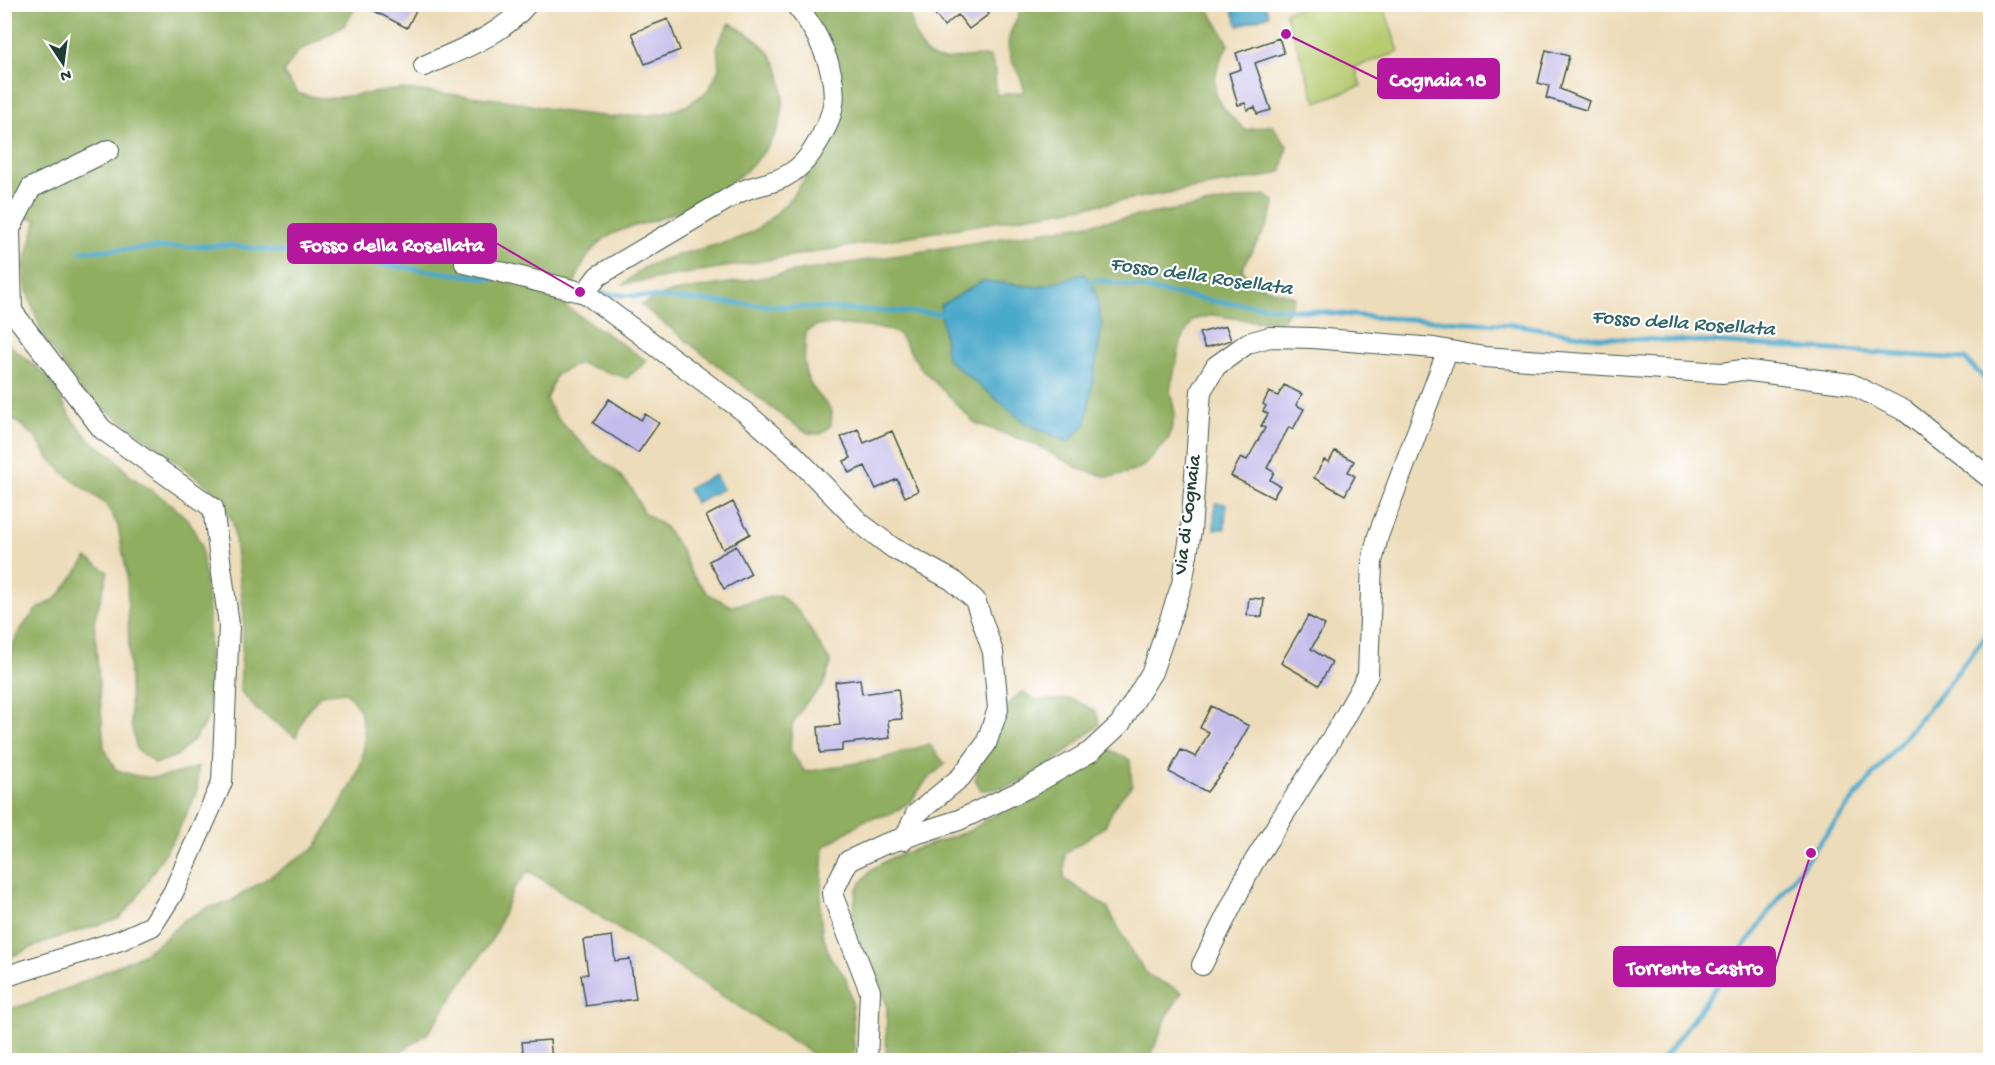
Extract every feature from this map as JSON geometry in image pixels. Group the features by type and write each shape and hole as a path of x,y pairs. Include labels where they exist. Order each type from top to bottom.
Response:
{"street":[{"path":"424,66 490,36 516,18 528,4"},
{"path":"585,293 598,276 741,191 768,184 792,173 813,151 828,124 834,103 825,57 812,28 795,4"},
{"path":"4,977 121,940 152,926 173,892 222,782 229,625 213,508 102,429 12,311 10,229 31,188 109,150"},
{"path":"465,263 585,293 746,413 792,454 860,523 893,548 952,580 975,600 993,652 998,709 986,744 962,777 916,814 904,840"},
{"name":"Via di Cognaia","path":"867,1060 870,991 832,894 848,861 882,845 904,840 959,820 1027,788 1090,752 1120,724 1152,672 1182,584 1191,531 1201,391 1216,366 1248,343 1270,338 1313,338 1484,357 1722,373 1742,370 1851,384 1905,411 1990,478"},
{"path":"1203,965 1252,865 1339,727 1368,675 1372,562 1378,536 1447,352"}],"green space":[{"path":"25,4 357,5 344,26 297,52 283,73 299,94 325,99 402,89 506,100 559,111 611,117 662,114 686,106 708,91 719,69 717,45 730,23 770,53 780,73 783,100 780,122 771,142 757,160 740,176 699,201 658,219 608,236 596,246 584,262 565,306 647,361 627,378 578,363 556,375 546,399 556,417 593,455 615,470 632,489 643,512 664,526 681,550 691,573 708,594 731,606 780,595 799,612 831,663 823,686 805,704 792,725 790,751 805,772 881,759 929,744 945,764 926,781 911,801 891,814 865,820 824,847 820,907 822,932 830,957 846,978 852,1003 854,1054 851,1060 822,1060 529,871 513,889 494,936 428,1033 389,1060 5,1060 5,1010 71,987 143,954 184,920 207,908 230,902 316,847 353,783 362,760 365,735 360,710 346,692 320,695 305,714 296,737 256,709 240,690 244,615 233,523 222,500 204,483 127,424 86,397 44,338 27,291 24,267 37,219 5,216 4,8"},
{"path":"804,5 907,5 919,44 931,57 952,59 990,57 995,70 996,95 1024,92 1022,81 1010,57 1008,45 1021,5 1206,5 1229,44 1221,58 1215,81 1215,92 1219,101 1234,120 1246,130 1272,125 1287,146 1282,171 1269,176 624,284 652,264 733,240 760,227 788,201 811,169 839,119"},
{"path":"1307,5 1383,5 1399,52 1355,67 1361,86 1316,102 1285,12"},
{"path":"1265,195 1275,202 1272,213 1265,230 1242,269 1258,284 1295,297 1283,321 1254,321 1214,315 1192,320 1181,342 1170,390 1175,413 1169,438 1145,465 1134,471 1109,477 1082,470 1034,444 975,423 920,367 899,334 887,329 818,325 806,331 804,358 806,375 814,390 832,411 831,425 821,434 808,433 787,420 641,305 668,293","holes":["1084,274 1027,424 981,281 1039,287"]},
{"path":"5,333 8,344 48,377 73,421 90,440 112,455 129,475 171,504 190,522 201,545 209,611 209,715 196,737 178,755 156,764 137,750 131,724 127,575 118,526 107,505 66,475 49,458 35,437 16,421 5,416"},
{"path":"87,558 108,572 94,621 104,747 115,769 138,776 166,776 198,767 197,792 176,835 136,899 120,918 50,940 5,959 5,664 19,631 36,610 57,598"},
{"path":"1023,692 1040,700 1069,699 1076,701 1096,712 1100,724 1060,757 1030,777 998,789 981,790 975,779 988,744 1007,708"},
{"path":"1108,749 1130,760 1132,785 1115,805 1105,826 1065,854 1064,879 1107,907 1133,954 1148,975 1182,992 1168,1014 1149,1060 886,1060 887,1007 881,984 859,938 853,914 857,888 872,869 893,857 969,831 1018,801 1065,779"}],"water":[{"path":"1231,5 1265,5 1269,15 1238,26"},
{"path":"1084,274 1095,289 1102,326 1086,424 1068,442 1027,424 947,359 940,306 982,281 1039,287"},
{"path":"715,475 723,489 695,503 688,488"},
{"path":"1215,503 1226,504 1225,529 1214,529"}],"building":[{"path":"361,4 419,4 407,28"},
{"path":"927,4 981,4 989,14 969,29 958,15 944,26"},
{"path":"668,19 680,50 645,64 632,33"},
{"path":"1279,38 1284,53 1255,63 1271,110 1257,114 1255,107 1247,110 1245,103 1238,105 1229,73 1241,69 1236,53"},
{"path":"1546,50 1569,56 1560,89 1589,101 1586,110 1546,98 1549,86 1538,83"},
{"path":"1226,326 1231,340 1205,348 1199,333"},
{"path":"1284,385 1302,394 1296,405 1304,409 1293,429 1289,427 1267,468 1274,472 1270,480 1280,486 1273,498 1231,476 1241,457 1247,460 1265,428 1261,426 1268,414 1263,411 1266,406 1263,404 1269,392 1278,396"},
{"path":"609,399 641,420 645,414 659,423 638,453 593,423"},
{"path":"858,429 864,443 892,431 918,491 905,497 897,479 876,489 865,466 849,473 844,461 851,458 841,437"},
{"path":"1335,451 1354,461 1348,472 1355,476 1345,495 1314,478 1324,460 1329,462"},
{"path":"733,502 750,534 723,549 706,516"},
{"path":"736,546 751,574 724,589 709,561"},
{"path":"1249,598 1264,599 1262,617 1247,615"},
{"path":"1308,616 1325,625 1311,649 1332,662 1319,685 1281,663"},
{"path":"860,679 862,694 898,689 902,719 888,720 890,738 842,744 842,751 820,753 818,727 840,725 835,682"},
{"path":"1211,706 1249,726 1225,768 1207,792 1169,772 1181,750 1196,757 1209,732 1200,728"},
{"path":"612,936 615,961 630,959 636,999 586,1006 581,975 588,974 583,940"},
{"path":"550,1040 552,1060 524,1060 522,1042"}],"waterway":[{"name":"Fosso della Rosellata","path":"81,251 227,245 494,279"},
{"name":"Fosso della Rosellata","path":"1084,286 1097,280 1218,302 1372,317 1518,325 1592,337 1711,342 1965,359 1990,384"},
{"name":"Fosso della Rosellata","path":"595,293 773,306 948,314"},
{"path":"1662,1060 1833,825 1990,630"}],"place":[{"name":"Cognaia 18","path":"1286,34"},
{"name":"Fosso della Rosellata","path":"580,292"},
{"name":"Torrente Castro","path":"1811,853"}]}
